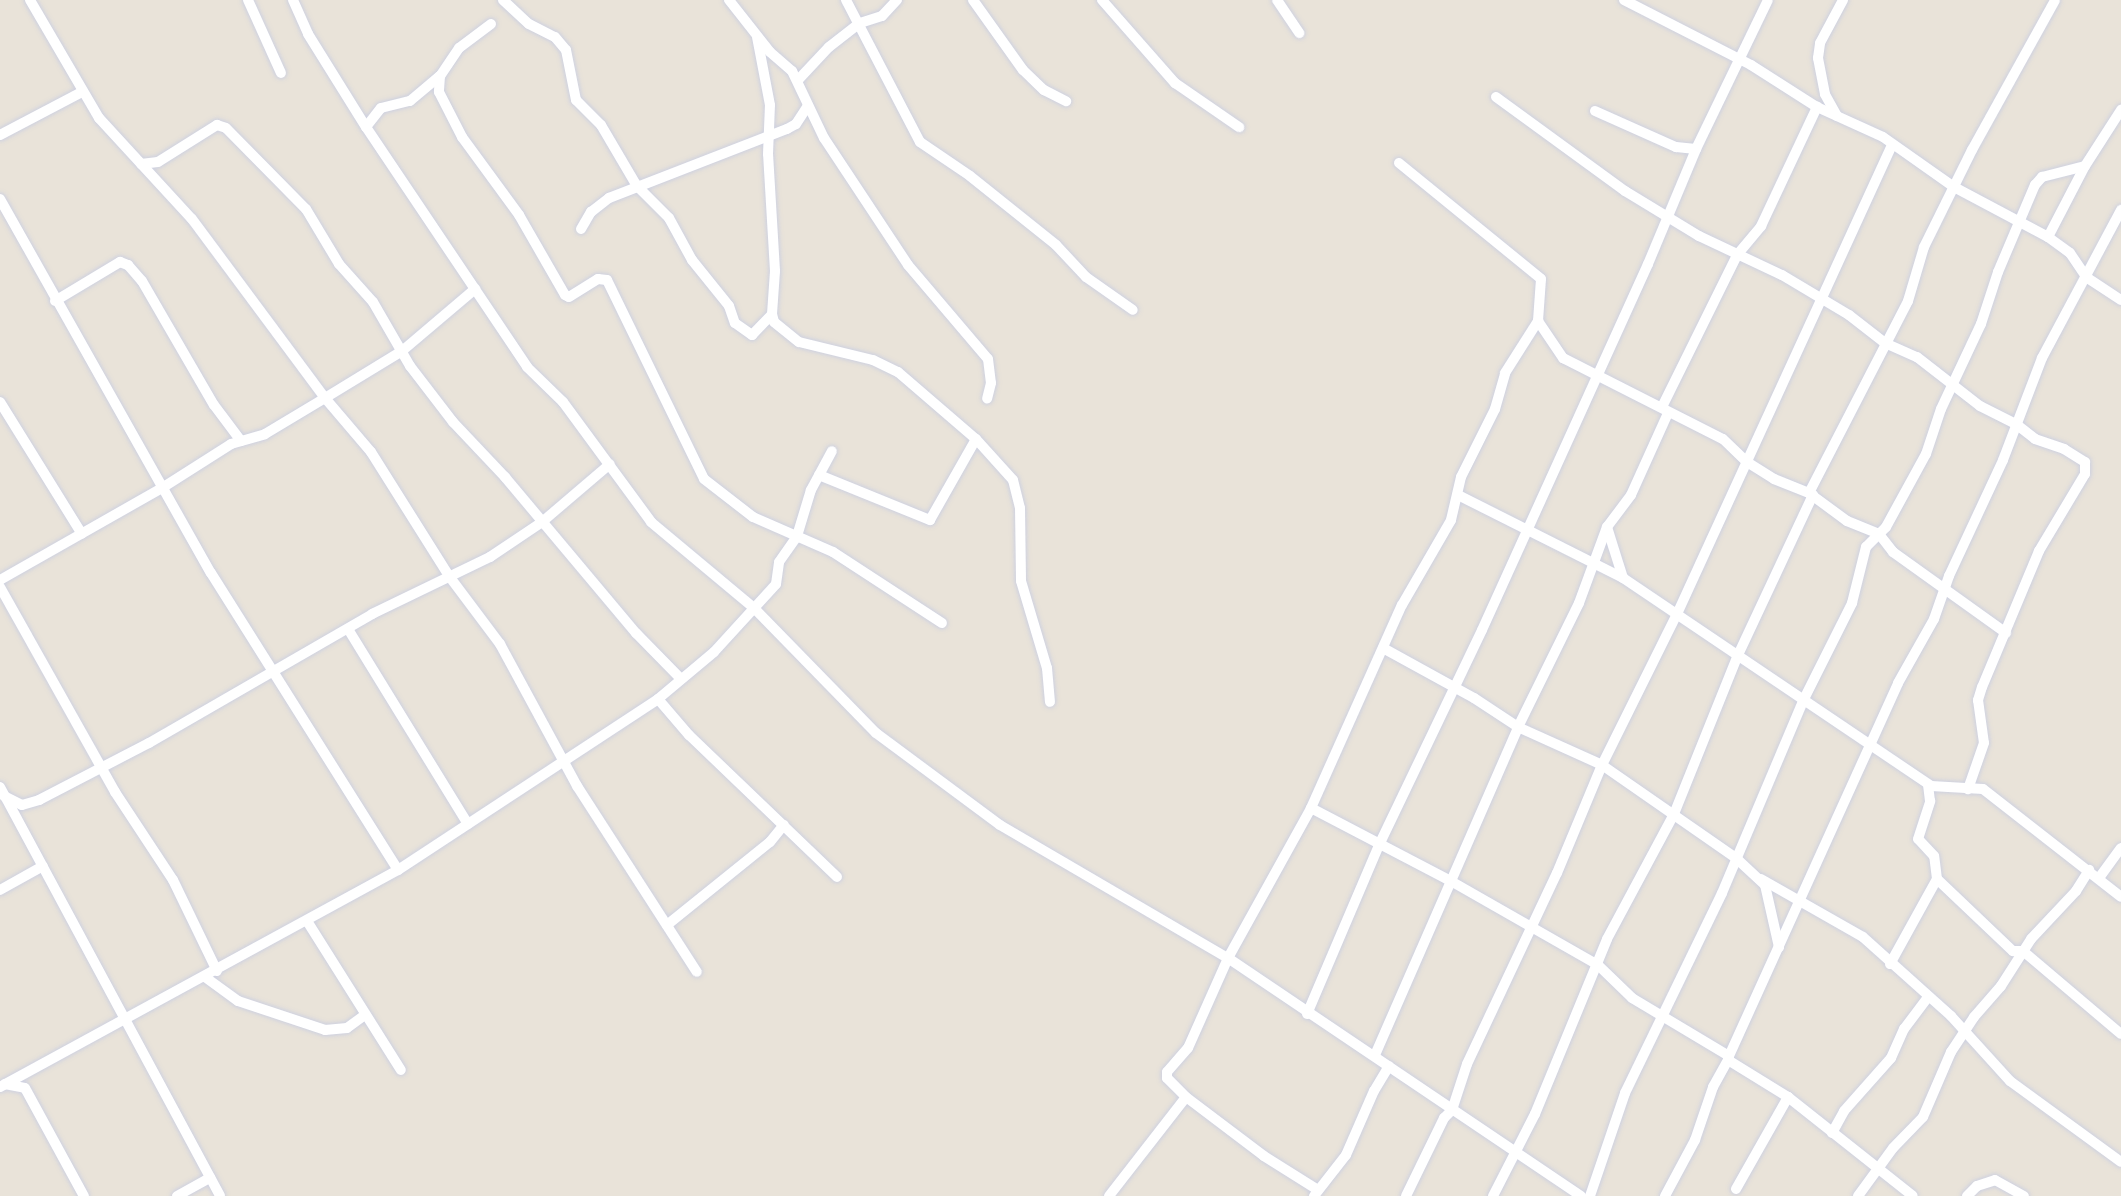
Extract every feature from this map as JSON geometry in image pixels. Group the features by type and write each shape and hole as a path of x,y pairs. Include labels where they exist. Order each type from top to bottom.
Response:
{"street":[{"path":"30,0 99,118 192,219 325,398 371,452 449,576 500,644 566,759 577,786 697,972"},
{"path":"248,0 281,73"},
{"path":"293,0 308,34 366,127 527,367 563,402 651,522 755,609 876,733 1000,825 1228,958 1307,1014 1375,1055 1452,1110 1581,1196"},
{"path":"503,0 529,24 555,37 566,50 576,100 602,125 637,186 669,219 692,260 729,306 735,323 752,335 772,314"},
{"path":"729,0 757,37 798,80 807,107 908,265 988,359 991,383 987,399"},
{"path":"846,0 920,142 962,169 1056,245 1086,277 1133,310"},
{"path":"798,80 829,46 860,23 882,16 897,0"},
{"path":"973,0 1023,70 1044,90 1066,101"},
{"path":"1102,0 1175,83 1239,127"},
{"path":"1277,0 1299,33"},
{"path":"1624,0 1740,59 1817,106 1892,145 1954,187 2048,237 2070,252 2086,277 2121,300"},
{"path":"1307,1014 1380,843 1455,688 1696,149 1768,0"},
{"path":"1837,116 1825,94 1818,58 1820,43 1843,0"},
{"path":"1493,1196 1516,1152 1598,965 1607,939 1674,814 1737,655 1811,494 1908,301 1924,246 2055,0"},
{"path":"366,127 381,108 410,101 440,76 459,48 491,24"},
{"path":"757,37 770,105 769,135 776,271 772,314 774,322 799,342 873,360 898,372 976,439 1013,480 1020,508 1020,581 1047,668 1050,702"},
{"path":"440,76 439,92 445,109 538,245 567,297 598,279 607,280 704,478 753,517 833,552 942,623"},
{"path":"0,135 82,92"},
{"path":"1496,97 1625,191 1737,255 1764,265 1885,343 1917,357 1953,387 2016,424 2035,439 2064,449 2087,467 2039,551 1978,700 1984,743 1968,789"},
{"path":"1375,1055 1449,880 1518,727 1579,603 1607,527 1631,495 1665,410 1737,255 1761,226 1817,106"},
{"path":"581,229 591,212 609,198 796,124 807,107"},
{"path":"2048,237 2085,166 2121,110"},
{"path":"1595,111 1676,147 1696,149"},
{"path":"141,164 158,162 217,125 226,129 306,209 339,264 373,302 426,389 636,633 681,679"},
{"path":"1406,1196 1444,1118 1452,1110 1467,1064 1530,925 1557,873 1602,765 1677,614 1892,145"},
{"path":"1389,1066 1374,1091 1346,1155 1316,1193 1186,1097 1167,1078 1167,1072 1188,1048 1228,958 1311,808 1402,605 1451,520 1461,477 1495,408 1505,373 1538,321 1541,279 1399,163"},
{"path":"1590,1196 1625,1093 1737,859 1803,701 1852,603 1866,547 1879,534 1926,454 1941,409 1953,387 2019,222 2042,177 2085,166"},
{"path":"0,199 55,301 162,488 272,672 398,870"},
{"path":"1665,1196 1695,1140 1713,1087 1729,1058 1802,899 1870,745 1934,619 1945,587 2016,424 2042,358 2121,210"},
{"path":"55,301 120,262 128,265 142,281 214,405 241,441"},
{"path":"0,580 241,441 265,434 402,351 475,289"},
{"path":"1538,321 1563,358 1598,372 1722,439 1747,462 1773,479 1811,494 1847,521 1879,534 1893,552 1945,587 2006,633"},
{"path":"0,402 82,534"},
{"path":"819,475 930,520 976,439"},
{"path":"3,1085 217,971 398,870 658,699 697,668 755,609 776,584 779,562 797,536 819,475 832,451"},
{"path":"2,792 26,806 103,768 348,629 490,557 542,522 610,464"},
{"path":"1458,495 1594,561 1623,578 1928,784 1983,789 2121,897"},
{"path":"1607,527 1623,578"},
{"path":"0,587 144,841 173,880 217,971"},
{"path":"348,629 468,824"},
{"path":"1383,648 1455,688 1518,727 1602,765 1737,859 1761,879 1802,899 1863,937 1964,1032 2010,1081 2121,1162"},
{"path":"658,699 689,735 837,877"},
{"path":"1890,964 1937,879 1934,856 1918,839 1930,801 1928,784"},
{"path":"2,792 220,1196"},
{"path":"1311,808 1449,880 1598,965 1632,998 1788,1097 1913,1196"},
{"path":"667,925 770,842 784,825"},
{"path":"2099,878 2121,848"},
{"path":"0,890 43,866"},
{"path":"1858,1196 1923,1117 1934,1085 1964,1032 2023,951 2083,882 2089,870"},
{"path":"1761,879 1779,949"},
{"path":"1937,879 2013,951 2023,951 2121,1034"},
{"path":"307,921 401,1070"},
{"path":"205,977 238,1001 325,1030 347,1028 365,1015"},
{"path":"1832,1133 1844,1111 1891,1058 1904,1029 1928,997"},
{"path":"3,1085 25,1088 84,1196"},
{"path":"1109,1196 1186,1097"},
{"path":"1736,1189 1788,1097"},
{"path":"177,1196 210,1178"},
{"path":"1967,1196 1977,1186 1995,1180 2024,1196"}]}
